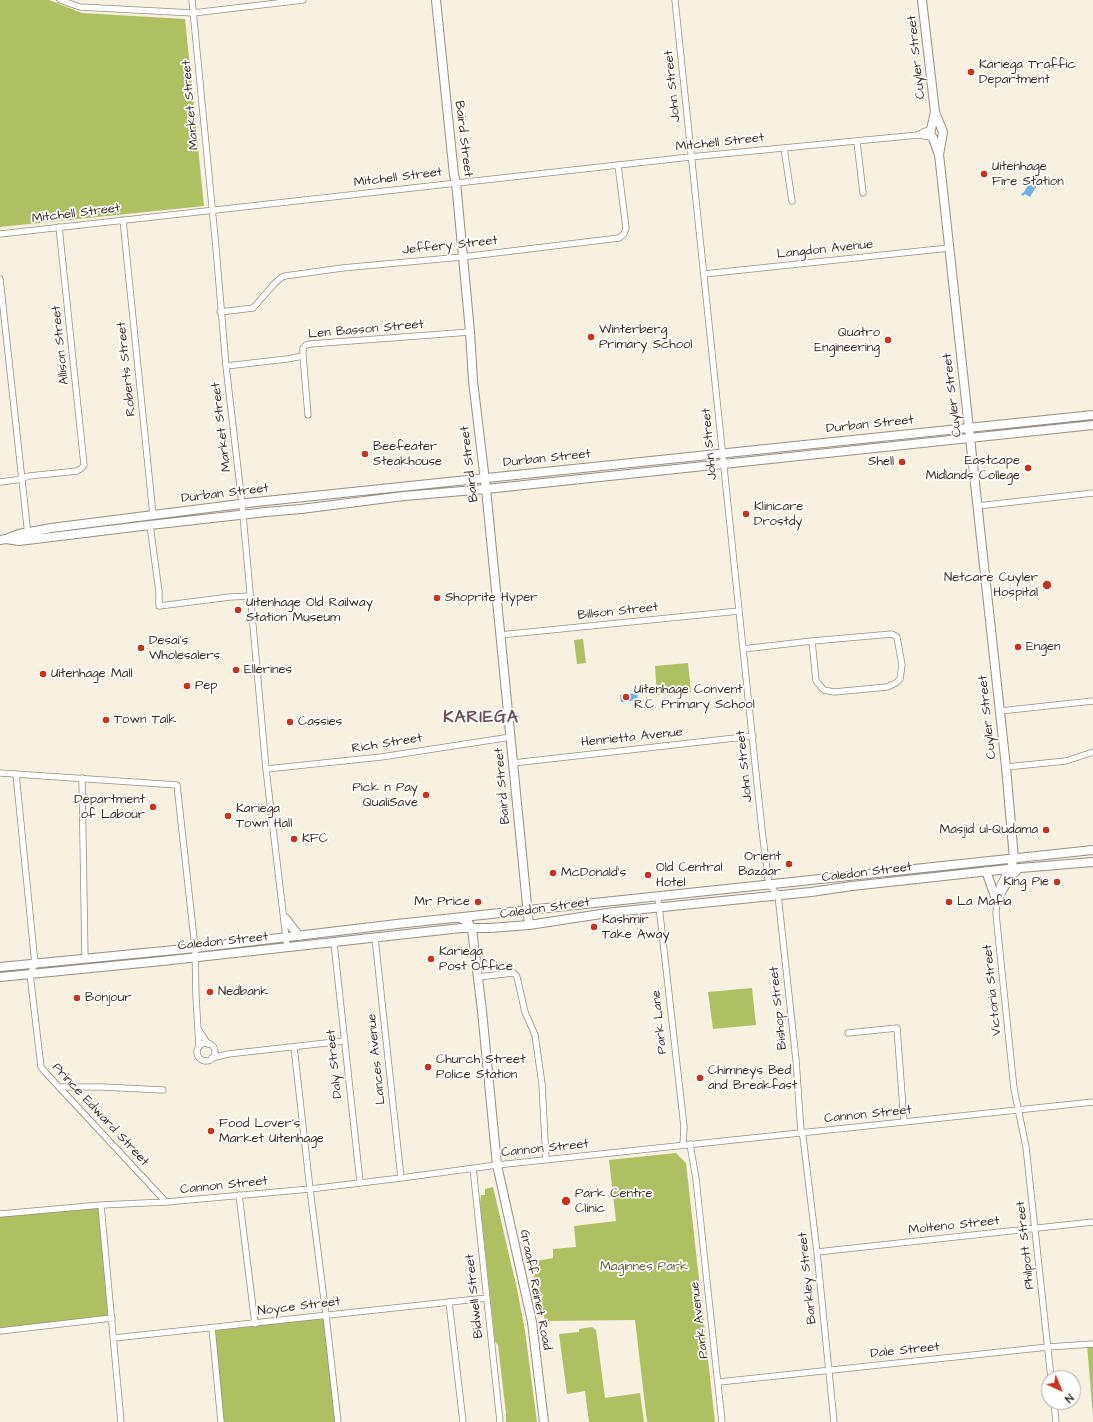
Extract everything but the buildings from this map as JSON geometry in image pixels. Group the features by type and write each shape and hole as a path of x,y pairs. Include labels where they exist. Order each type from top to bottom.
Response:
{"main road":[{"name":"Baird Street","path":"436,0 454,175 456,182 473,381 486,489 529,925"},
{"name":"Cuyler Street","path":"922,0 935,112 934,134 939,155 1006,767 1014,859"},
{"name":"Cuyler Street","path":"934,134 943,132 935,112"},
{"name":"Durban Street","path":"28,536 83,524 242,504 1093,414"},
{"name":"Durban Street","path":"3,540 19,534 28,536 150,525 292,510 404,496 486,489 1093,425"},
{"name":"Caledon Street","path":"0,967 195,948 880,872 944,867 1093,850"},
{"path":"1008,869 1014,859"},
{"name":"Caledon Street","path":"0,977 334,943 461,928 472,929 529,925 614,912 1008,869 1093,862"},
{"path":"997,901 1009,879 1018,869"},
{"path":"986,872 997,901"},
{"path":"460,918 468,922 472,929 482,916"},
{"path":"284,918 299,936"},
{"name":"Graaff Reinet Road","path":"472,929 497,1164 532,1322 544,1422"}],"street":[{"path":"60,0 80,7 193,13 303,0"},
{"name":"Market Street","path":"192,0 220,312 242,504 266,770 287,947"},
{"name":"John Street","path":"675,0 690,157 723,452 738,611 769,885"},
{"name":"Mitchell Street","path":"0,234 123,220 212,212 456,182 690,157 857,142 918,135 922,132 934,134"},
{"path":"857,142 863,193"},
{"path":"784,148 792,201"},
{"name":"Jeffery Street","path":"220,312 253,308 275,283 285,276 383,264 462,257 608,240 621,237 626,228 618,165"},
{"name":"Roberts Street","path":"123,220 153,515"},
{"name":"Allison Street","path":"22,478 77,471 83,467 84,461 59,227"},
{"name":"Langdon Avenue","path":"704,274 949,248"},
{"path":"0,279 28,536"},
{"name":"Len Basson Street","path":"226,366 302,356 303,348 310,344 470,332"},
{"path":"302,356 308,415"},
{"path":"0,482 22,478"},
{"path":"977,506 1093,493"},
{"path":"150,525 159,592 159,606 250,596"},
{"name":"Billson Street","path":"500,635 738,611"},
{"path":"743,649 812,641 888,634 896,635 901,660 902,672 900,679 896,684 888,687 834,692 824,690 816,682 812,641"},
{"path":"1000,711 1093,701"},
{"name":"Henrietta Avenue","path":"513,763 753,736"},
{"name":"Rich Street","path":"266,770 381,756 510,737"},
{"path":"1006,767 1066,761 1093,752"},
{"path":"0,773 177,785 195,948 199,1047 197,1054 200,1058 206,1060 228,1054 344,1041"},
{"path":"16,774 35,964 30,974"},
{"path":"82,778 85,959"},
{"name":"Victoria Street","path":"1008,869 1000,885 996,914 1014,1089 1018,1110"},
{"path":"769,885 778,895"},
{"name":"Bishop Street","path":"778,895 796,1060 801,1132"},
{"name":"Park Lane","path":"658,897 684,1127 683,1145"},
{"name":"Lances Avenue","path":"375,938 401,1178"},
{"name":"Daly Street","path":"334,943 360,1182"},
{"path":"478,977 513,973 517,977 525,1012 535,1035 542,1084 546,1160"},
{"name":"Prince Edward Street","path":"30,974 40,1063 46,1073 166,1202"},
{"path":"198,1028 208,1044 214,1049 228,1054"},
{"path":"848,1033 897,1028 904,1122"},
{"path":"199,1047 203,1044 208,1044"},
{"path":"294,1047 338,1422"},
{"path":"212,1058 214,1049"},
{"path":"59,1087 102,1087 163,1090"},
{"name":"Cannon Street","path":"0,1214 101,1205 166,1202 310,1189 497,1164 1093,1102"},
{"name":"Philpott Street","path":"1018,1110 1026,1147 1050,1370"},
{"name":"Barkley Street","path":"801,1132 803,1137 817,1252 834,1422"},
{"name":"Park Avenue","path":"690,1144 696,1179 703,1252 719,1382 722,1422"},
{"name":"Bidwell Street","path":"473,1168 500,1422"},
{"path":"239,1195 255,1324"},
{"path":"101,1205 121,1422"},
{"name":"Molteno Street","path":"817,1252 1093,1222"},
{"name":"Noyce Street","path":"114,1338 487,1298"},
{"path":"449,1302 462,1422"},
{"path":"0,1330 112,1318"},
{"path":"212,1328 221,1422"},
{"name":"Dale Street","path":"719,1382 1093,1344"},
{"path":"1055,1410 1056,1422"}],"green space":[{"path":"0,0 49,0 82,13 185,19 204,206 0,227"},
{"path":"583,639 586,663 577,664 574,640"},
{"path":"688,663 691,692 657,695 655,666"},
{"path":"752,988 756,1025 713,1029 708,992"},
{"name":"Maginnes Park","path":"676,1153 686,1163 715,1422 647,1422 635,1320 545,1321 531,1262 553,1258 553,1249 576,1247 574,1226 616,1221 609,1160"},
{"path":"493,1187 517,1289 525,1331 537,1422 506,1422 498,1345 495,1342 480,1202 481,1195 485,1195 485,1189"},
{"path":"101,1205 112,1318 0,1331 0,1214"},
{"path":"326,1315 338,1422 221,1422 212,1328"},
{"path":"592,1327 596,1330 605,1398 640,1393 644,1422 589,1422 585,1391 567,1394 559,1334 579,1332 579,1329"},
{"path":"1093,1344 1093,1416 1087,1345"}],"water":[{"path":"1030,182 1037,185 1030,197 1025,194 1023,196 1021,194"},
{"path":"637,693 638,700 621,702 620,695"}],"place":[{"name":"Kariega Traffic Department","path":"971,72"},
{"name":"Uitenhage Fire Station","path":"984,174"},
{"name":"Winterberg Primary School","path":"591,337"},
{"name":"Quatro Engineering","path":"888,340"},
{"name":"Beefeater Steakhouse","path":"365,454"},
{"name":"Shell","path":"902,462"},
{"name":"Eastcape Midlands College","path":"1028,468"},
{"name":"Klinicare Drostdy","path":"746,514"},
{"name":"Netcare Cuyler Hospital","path":"1047,585"},
{"name":"Shoprite Hyper","path":"437,598"},
{"name":"Uitenhage Old Railway Station Museum","path":"238,610"},
{"name":"Engen","path":"1018,647"},
{"name":"Desai's Wholesalers","path":"141,648"},
{"name":"Ellerines","path":"236,670"},
{"name":"Uitenhage Mall","path":"43,674"},
{"name":"Pep","path":"187,686"},
{"name":"Uitenhage Convent R.C. Primary School","path":"626,697"},
{"name":"Town Talk","path":"106,720"},
{"name":"Cassies","path":"290,722"},
{"name":"Pick n Pay QualiSave","path":"426,795"},
{"name":"Department of Labour","path":"153,807"},
{"name":"Kariega Town Hall","path":"228,816"},
{"name":"Masjid ul-Qudama","path":"1046,830"},
{"name":"KFC","path":"294,839"},
{"name":"Orient Bazaar","path":"789,864"},
{"name":"McDonald's","path":"553,873"},
{"name":"Old Central Hotel","path":"648,875"},
{"name":"King Pie","path":"1057,882"},
{"name":"Mr Price","path":"478,902"},
{"name":"La Mafia","path":"949,902"},
{"name":"Kashmir Take Away","path":"594,927"},
{"name":"Kariega Post Office","path":"431,959"},
{"name":"Nedbank","path":"210,992"},
{"name":"Bonjour","path":"77,998"},
{"name":"Church Street Police Station","path":"428,1067"},
{"name":"Chimneys Bed and Breakfast","path":"700,1078"},
{"name":"Food Lover's Market Uitenhage","path":"211,1131"},
{"name":"Park Centre Clinic","path":"566,1201"}],"district":[{"name":"KARIEGA","path":"481,718"}]}
